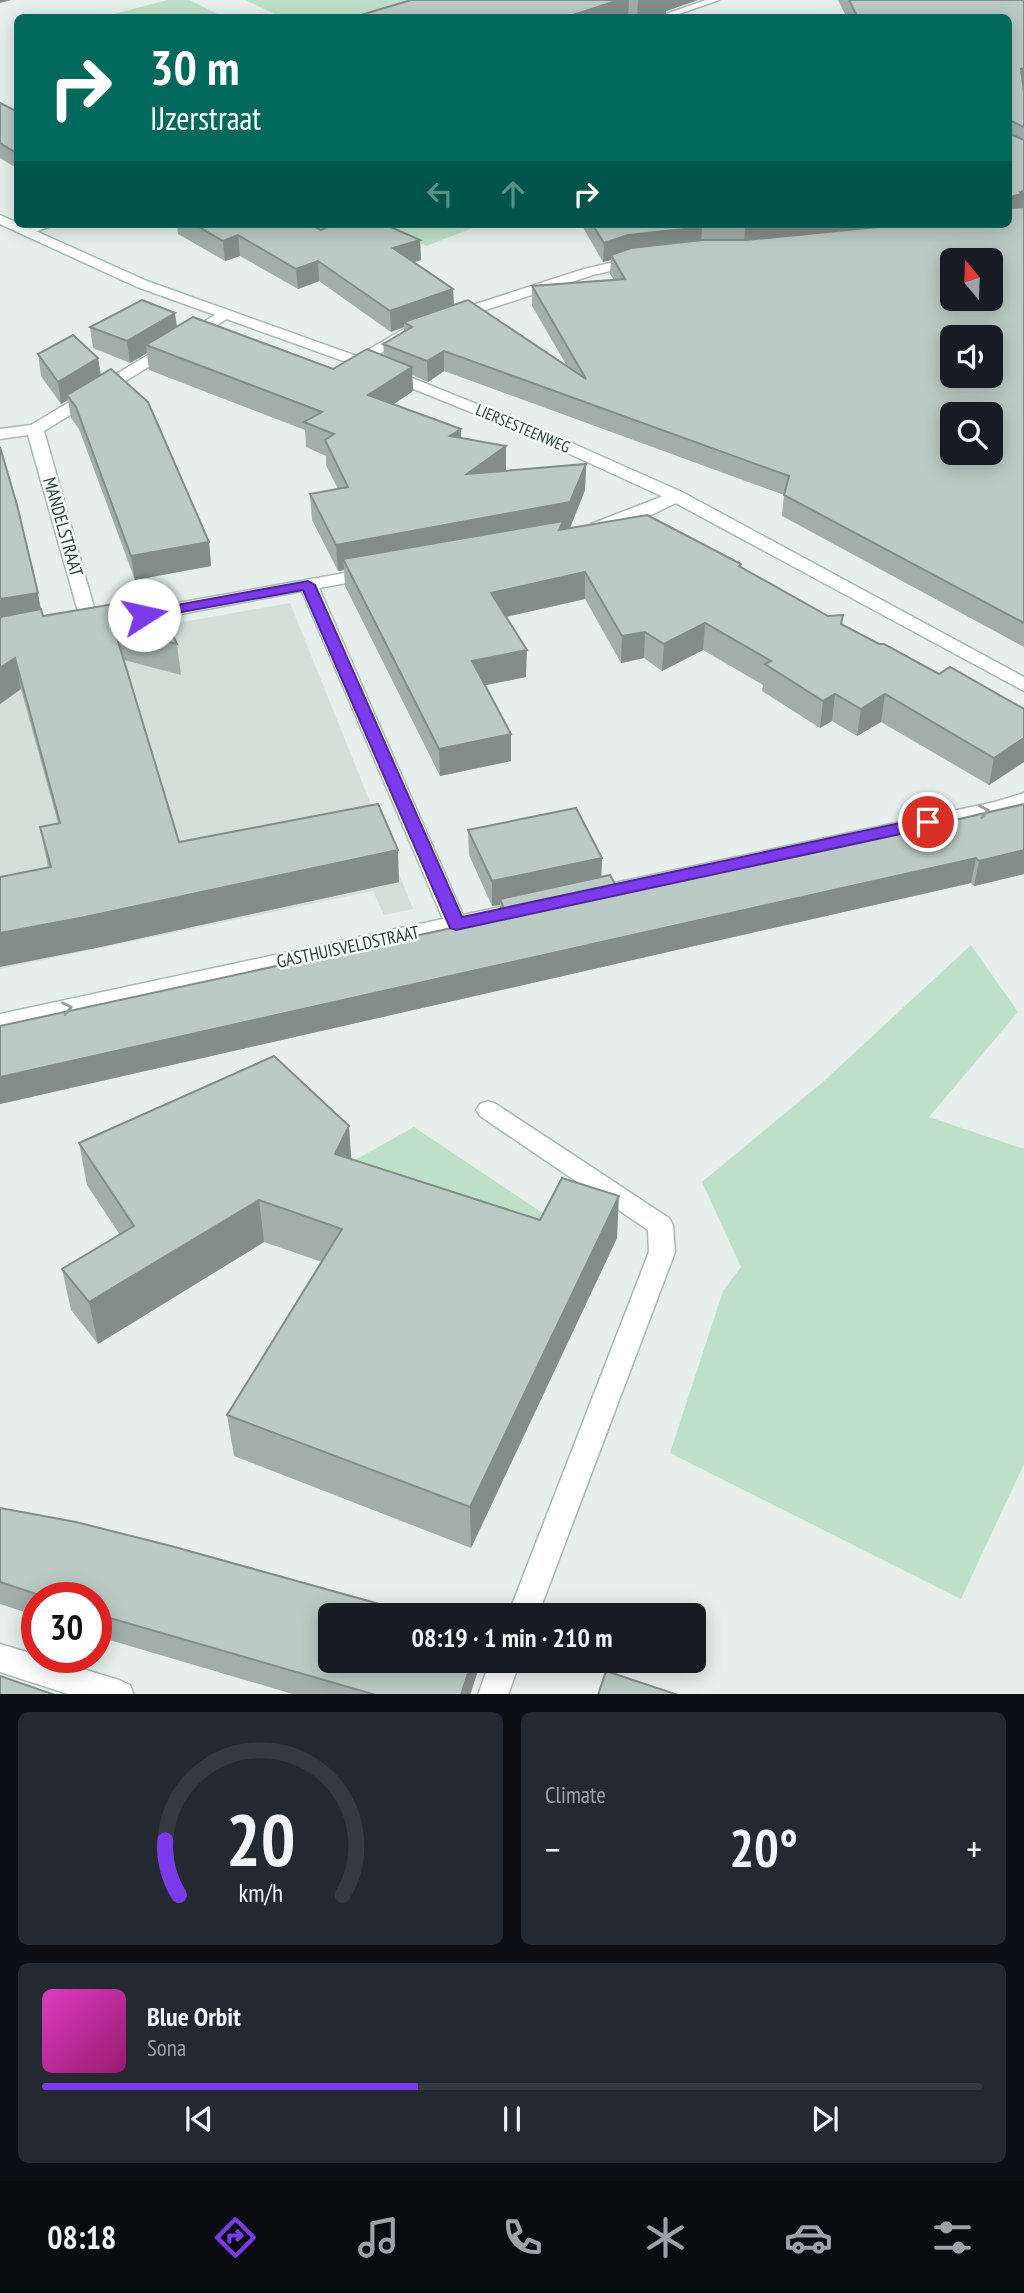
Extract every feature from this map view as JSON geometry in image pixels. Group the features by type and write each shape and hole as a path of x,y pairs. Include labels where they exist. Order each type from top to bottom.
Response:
{"street":[{"name":"LIERSESTEENWEG","path":"19,228 142,284 357,361 543,436 676,496 1024,685"},
{"path":"444,319 589,272 628,261 652,259"},
{"path":"0,434 35,429 225,314"},
{"path":"357,361 405,332 418,328"},
{"name":"MANDELSTRAAT","path":"35,429 97,624 308,585"},
{"path":"580,534 643,512 676,496"},
{"path":"389,570 308,585 456,924"},
{"name":"GASTHUISVELDSTRAAT","path":"0,1022 998,808 1024,800"},
{"path":"488,1110 660,1225 662,1252 528,1603"},
{"path":"0,1658 116,1694"},
{"path":"492,1694 500,1673"}],"lane":[{"path":"670,14 715,0"},
{"path":"27,232 39,228"}],"shaded area":[{"path":"290,603 413,909 384,915 373,891 0,969 0,654"}],"green space":[{"path":"168,0 189,0 218,14 114,14"},
{"path":"245,0 458,0 412,14 275,14"},
{"path":"392,228 473,228 426,246"},
{"path":"971,945 1018,1012 929,1117 1024,1149 1024,1464 961,1599 670,1453 723,1291 741,1267 702,1182 824,1081"},
{"path":"414,1127 559,1224 339,1196 355,1160"}],"building":[{"path":"411,0 619,0 576,14 364,14"},
{"path":"849,0 1024,0 1024,68 1021,69 1024,127 1012,121 1012,14 856,14"},
{"path":"0,103 14,110 14,152 0,143"},
{"path":"1012,135 1024,140 1022,194 1012,196"},
{"path":"1024,207 1024,623 784,495 789,476 444,351 427,361 383,344 412,327 404,322 468,300 586,379 532,286 625,279 611,255 631,248 702,240 746,240 868,228 1012,228 1012,208"},
{"path":"201,228 393,228 420,240 393,248 453,289 390,311 318,261 296,269 238,235 223,241"},
{"path":"595,228 693,228 628,235 604,243"},
{"path":"142,300 175,313 127,341 90,327"},
{"path":"193,317 333,369 367,349 412,367 368,395 461,429 450,436 506,446 467,474 586,464 570,502 336,545 310,494 348,487 325,440 334,434 304,422 322,412 146,345"},
{"path":"73,335 98,358 58,382 38,354"},
{"path":"111,369 148,402 209,542 131,556 76,407 67,395"},
{"path":"0,447 38,593 0,599"},
{"path":"647,515 741,564 739,566 828,616 843,615 841,624 879,644 884,644 939,674 950,667 1024,709 1024,738 994,758 885,694 861,709 835,694 823,701 765,664 771,661 705,623 664,644 645,632 622,636 585,572 491,593 527,650 472,661 511,734 439,749 343,559 563,521 559,530"},
{"path":"155,597 177,644 114,628 179,842 378,804 398,850 0,933 0,877 51,867 40,827 60,823 15,658 0,668 0,617 41,609 43,616"},
{"path":"1024,804 1024,850 979,861 976,858 0,1077 0,1026 507,916 500,899 610,875 619,891"},
{"path":"576,808 602,858 492,881 468,830"},
{"path":"274,1056 349,1126 335,1154 540,1220 562,1178 619,1196 470,1507 227,1415 342,1229 259,1200 89,1302 62,1269 134,1226 79,1143"},
{"path":"0,1508 76,1522 171,1546 376,1603 318,1603 318,1673 468,1673 461,1694 373,1694 112,1619 112,1582 21,1582 21,1589 0,1582"},
{"path":"605,1673 612,1673 675,1694 598,1694"},
{"path":"0,1676 52,1694 0,1694"}],"route":[{"path":"144,615 308,585 456,924 928,822"}]}
